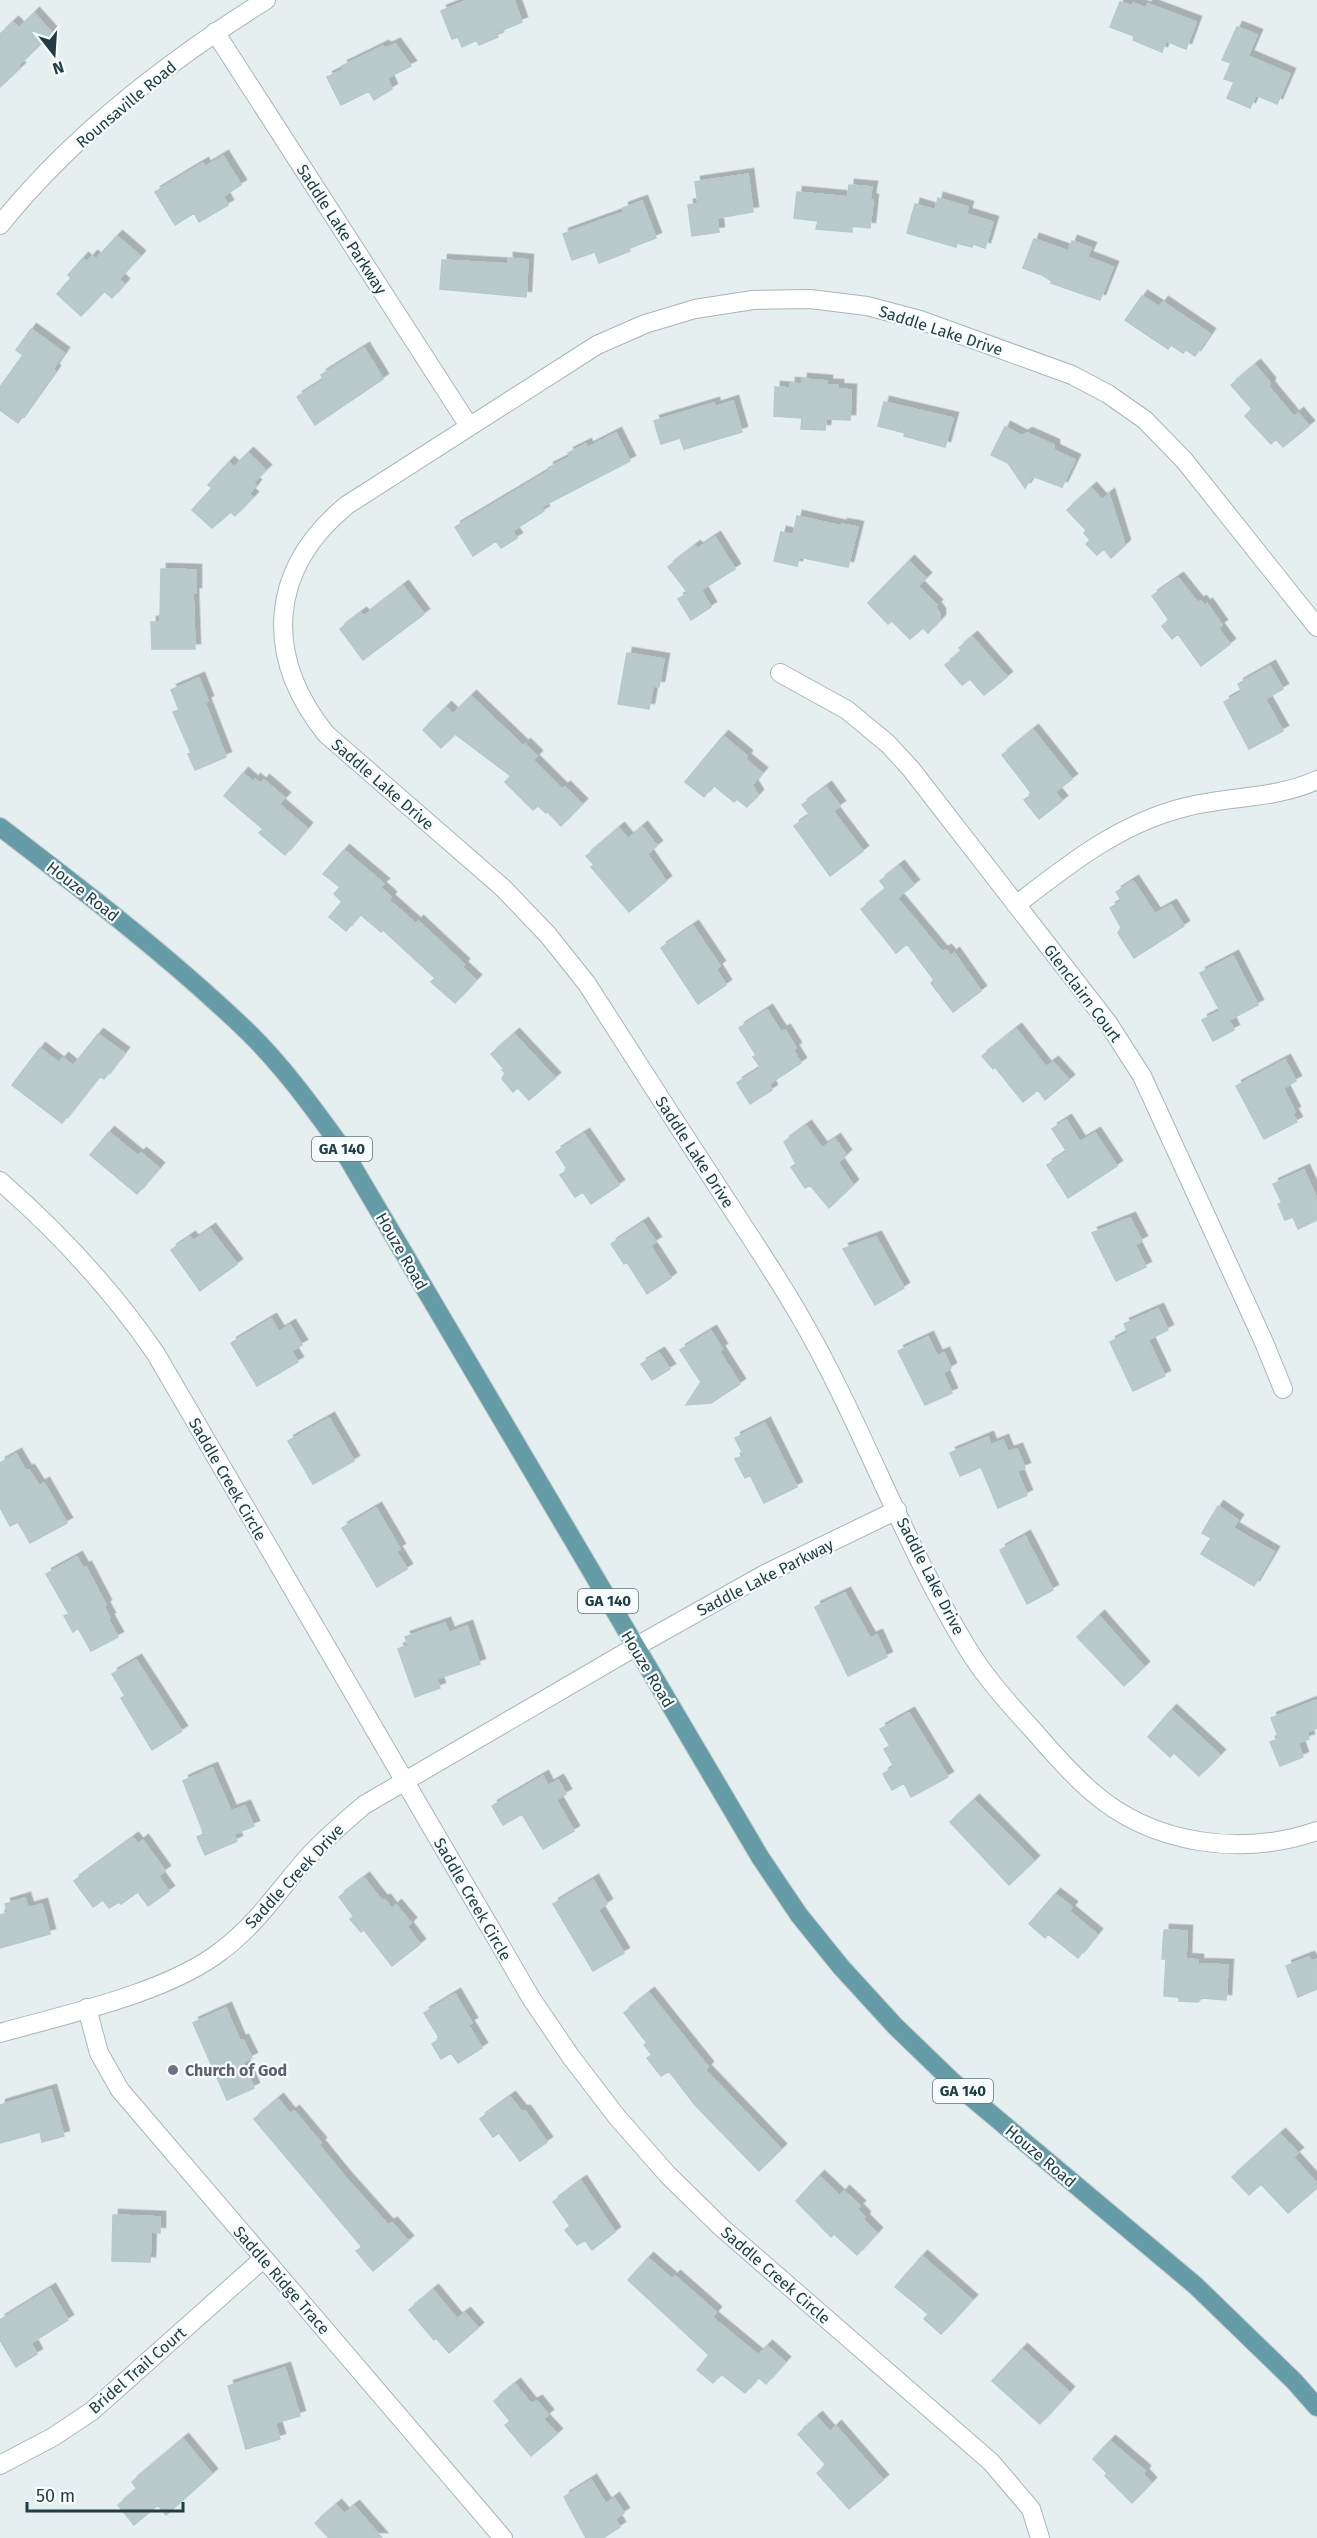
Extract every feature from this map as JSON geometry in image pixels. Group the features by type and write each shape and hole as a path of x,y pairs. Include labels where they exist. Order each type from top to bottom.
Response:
{"main road":[{"name":"Houze Road","path":"0,827 100,903 176,967 248,1032 296,1085 339,1145 760,1857 799,1915 841,1967 895,2026 953,2082 1196,2286 1294,2381 1317,2407"}],"street":[{"name":"Rounsaville Road","path":"0,225 46,174 100,122 159,73 215,32 266,0"},
{"name":"Saddle Lake Parkway","path":"215,32 469,426"},
{"name":"Saddle Lake Drive","path":"1317,627 1184,460 1145,420 1117,400 1072,375 920,320 867,306 810,299 753,300 695,309 645,324 597,345 347,505 327,521 310,542 294,571 283,612 284,648 294,686 308,711 326,734 503,888 548,935 587,984 798,1312 838,1386 942,1604 968,1649 1003,1696 1092,1793 1126,1816 1166,1834 1213,1844 1252,1845 1296,1838 1317,1831"},
{"name":"Glenclairn Court","path":"780,673 846,710 888,744 911,769 1108,1023 1142,1076 1263,1340 1283,1389"},
{"path":"1016,905 1081,855 1128,827 1186,807 1275,793 1317,780"},
{"name":"Saddle Creek Circle","path":"0,1181 22,1201 125,1310 156,1354 531,1998 571,2057 617,2117 667,2174 721,2227 991,2462 1030,2509 1040,2538"},
{"name":"Saddle Lake Parkway","path":"634,1647 765,1574 897,1510"},
{"name":"Saddle Creek Drive","path":"0,2033 165,1983 220,1952 260,1917 307,1858 333,1831 364,1805 634,1647"},
{"name":"Saddle Ridge Trace","path":"87,2008 99,2053 120,2090 503,2538"},
{"name":"Bridel Trail Court","path":"0,2465 53,2437 92,2411 263,2259"}],"building":[{"path":"468,0 514,0 522,22 496,33 498,37 479,45 477,40 462,47 458,37 452,39 441,11"},
{"path":"1120,2 1132,6 1133,3 1146,8 1148,4 1196,22 1186,49 1166,41 1162,52 1133,40 1134,36 1110,27"},
{"path":"34,13 52,33 0,87 0,34 13,22 19,28"},
{"path":"1237,27 1257,35 1248,56 1290,74 1277,104 1256,95 1250,108 1227,98 1234,82 1224,79 1231,63 1222,60"},
{"path":"395,44 411,66 387,78 392,89 374,100 369,91 341,105 327,77 344,69 342,66 383,46 386,48"},
{"path":"223,156 241,185 223,196 228,205 199,222 194,213 175,225 155,192 203,163 205,167"},
{"path":"748,174 753,212 717,218 719,232 692,236 688,205 698,204 695,182"},
{"path":"849,185 872,187 870,228 852,226 852,232 816,229 818,221 794,218 797,192 848,197"},
{"path":"938,198 968,207 966,214 993,222 985,248 973,244 972,247 957,243 956,247 907,233 915,204 935,210"},
{"path":"642,201 656,238 599,263 595,252 572,260 563,234 624,212 623,208"},
{"path":"117,236 140,256 119,279 124,284 112,298 104,291 81,316 57,294 71,278 68,275 83,258 87,262 92,256 96,259"},
{"path":"1034,239 1068,251 1072,241 1091,248 1087,257 1113,267 1100,300 1051,283 1052,281 1042,275 1023,268"},
{"path":"508,258 528,260 526,297 440,289 442,260 508,264"},
{"path":"1142,296 1159,307 1163,302 1210,334 1195,356 1186,350 1183,353 1171,345 1168,349 1125,320"},
{"path":"31,329 64,353 53,369 55,371 18,423 0,410 0,387 23,355 16,350"},
{"path":"364,348 383,379 315,425 297,397 324,380 321,375"},
{"path":"1255,365 1270,383 1269,387 1294,417 1298,413 1309,426 1283,447 1276,439 1271,444 1245,416 1252,409 1231,385"},
{"path":"802,379 827,381 827,385 838,385 838,389 851,390 850,420 826,419 825,430 801,429 802,418 774,416 775,387 790,388 790,383 802,384"},
{"path":"733,401 742,432 684,449 680,438 661,444 654,421 714,403 715,407"},
{"path":"884,402 953,418 945,447 878,426"},
{"path":"1005,427 1022,436 1027,433 1054,445 1054,450 1075,460 1062,487 1032,476 1025,488 1008,463 991,455"},
{"path":"616,433 630,461 541,507 544,511 512,531 517,538 501,548 496,541 473,556 455,527 549,471 548,468 570,457 568,453 586,444 587,448"},
{"path":"248,453 266,470 253,483 256,485 249,494 253,497 235,516 231,512 212,528 192,510 212,488 208,485 229,462 234,467"},
{"path":"1091,488 1102,500 1109,494 1125,545 1111,558 1104,549 1097,555 1086,544 1090,540 1084,533 1086,530 1067,510"},
{"path":"797,516 841,526 842,524 858,527 848,567 799,557 797,566 774,561 781,532 793,535"},
{"path":"715,537 735,569 701,590 711,607 691,620 678,599 688,593 668,567 695,546 697,549"},
{"path":"909,561 926,578 918,586 937,605 935,607 940,614 940,620 928,633 923,628 910,639 892,621 888,624 868,603"},
{"path":"161,569 196,570 196,593 193,593 195,649 152,649 151,622 160,622"},
{"path":"1178,578 1198,603 1201,601 1205,606 1207,604 1222,625 1218,628 1230,644 1201,666 1178,634 1172,639 1162,626 1169,620 1152,596"},
{"path":"403,586 424,614 363,660 340,629 361,613 364,616"},
{"path":"972,637 1007,677 984,695 970,679 962,685 945,665 962,651 959,648"},
{"path":"627,653 664,659 659,687 653,686 649,709 618,704"},
{"path":"1270,666 1283,689 1265,699 1283,731 1249,749 1224,702 1242,692 1238,684"},
{"path":"199,678 208,701 205,703 226,757 195,770 188,754 191,753 173,712 179,710 171,690"},
{"path":"471,696 523,746 525,744 537,756 533,760 562,789 565,787 582,804 561,826 547,811 546,813 538,806 533,810 505,782 511,776 455,734 441,748 423,730 446,707 453,714"},
{"path":"1033,730 1072,779 1055,792 1062,801 1039,819 1024,800 1032,794 1002,755"},
{"path":"723,736 747,756 745,759 762,773 752,785 758,795 747,807 737,799 734,802 713,785 704,797 685,782"},
{"path":"243,773 253,782 255,779 261,784 264,780 285,798 279,804 307,828 285,855 259,833 263,829 224,796"},
{"path":"826,787 840,806 833,811 863,851 830,876 794,826 810,815 802,805"},
{"path":"642,827 657,846 647,854 666,881 629,912 591,867 594,865 586,856 619,828 628,839"},
{"path":"344,850 384,884 380,887 391,897 389,900 416,924 418,921 464,964 462,967 476,980 455,1003 431,982 435,978 383,930 381,932 360,914 346,931 329,917 342,902 334,894 340,887 323,874"},
{"path":"899,866 914,885 897,898 942,952 946,950 951,956 954,953 981,991 953,1012 931,983 934,980 907,944 896,953 861,909 886,889 880,881"},
{"path":"1133,881 1155,914 1171,905 1184,926 1134,958 1118,933 1121,927 1110,908 1122,901 1116,892"},
{"path":"693,926 720,966 716,969 726,985 698,1004 661,948"},
{"path":"1233,956 1258,1005 1229,1020 1234,1030 1213,1041 1202,1020 1220,1011 1200,973"},
{"path":"767,1010 781,1032 785,1030 796,1048 793,1050 801,1063 769,1084 772,1090 750,1104 737,1083 761,1068 753,1057 756,1055 739,1028"},
{"path":"1016,1029 1046,1067 1053,1062 1069,1080 1045,1100 1038,1090 1023,1102 995,1067 993,1069 982,1056"},
{"path":"98,1034 124,1053 104,1079 99,1076 62,1123 12,1085 40,1048 59,1063 63,1058 73,1066"},
{"path":"514,1034 555,1078 529,1100 518,1088 513,1092 502,1079 504,1069 491,1054"},
{"path":"1285,1060 1296,1081 1283,1088 1295,1112 1292,1113 1297,1122 1264,1139 1236,1086"},
{"path":"1066,1120 1080,1142 1095,1133 1117,1166 1068,1198 1047,1165 1067,1152 1052,1129"},
{"path":"806,1126 822,1148 835,1139 846,1155 838,1163 853,1185 829,1208 810,1185 805,1188 791,1167 796,1164 784,1142"},
{"path":"109,1132 138,1156 141,1153 159,1168 137,1194 90,1155"},
{"path":"584,1134 619,1185 591,1204 583,1192 575,1197 560,1175 568,1170 556,1152"},
{"path":"1304,1170 1317,1199 1317,1220 1298,1229 1293,1217 1285,1220 1278,1204 1282,1203 1273,1184"},
{"path":"1130,1218 1142,1241 1135,1245 1146,1267 1116,1281 1092,1233"},
{"path":"643,1223 656,1242 650,1246 671,1278 647,1294 627,1262 624,1264 611,1244"},
{"path":"210,1229 237,1264 200,1291 171,1250 190,1237 193,1241"},
{"path":"876,1237 904,1288 875,1305 843,1249"},
{"path":"1158,1309 1168,1330 1148,1340 1165,1376 1133,1391 1110,1342 1128,1333 1124,1324"},
{"path":"271,1319 279,1332 290,1325 302,1345 291,1351 298,1362 257,1386 231,1343"},
{"path":"711,1331 722,1349 719,1351 740,1384 711,1403 686,1405 701,1382 680,1350"},
{"path":"928,1337 937,1356 944,1353 951,1368 943,1373 952,1393 925,1405 898,1351"},
{"path":"659,1353 670,1369 652,1380 641,1364"},
{"path":"329,1418 354,1461 313,1484 288,1441"},
{"path":"765,1423 797,1487 764,1503 750,1475 745,1478 735,1459 744,1456 735,1438"},
{"path":"988,1437 991,1445 1003,1440 1008,1452 1017,1449 1025,1468 1017,1471 1027,1495 998,1508 981,1467 960,1476 950,1453"},
{"path":"16,1454 26,1471 29,1470 39,1486 44,1483 67,1523 30,1543 18,1522 10,1526 0,1507 0,1463"},
{"path":"1218,1506 1238,1520 1233,1528 1274,1552 1254,1586 1201,1554 1211,1538 1202,1533"},
{"path":"376,1508 400,1549 396,1551 407,1569 377,1587 342,1528"},
{"path":"1025,1536 1053,1590 1027,1604 1000,1550"},
{"path":"77,1557 83,1568 86,1567 106,1605 104,1607 110,1618 108,1619 118,1637 91,1651 78,1628 73,1632 64,1616 69,1614 46,1574"},
{"path":"845,1593 870,1638 877,1635 887,1657 848,1676 815,1607"},
{"path":"1099,1616 1144,1667 1124,1686 1077,1637"},
{"path":"445,1623 449,1633 467,1626 480,1664 437,1679 440,1688 415,1697 398,1649 408,1645 405,1637"},
{"path":"136,1660 182,1731 152,1750 121,1698 125,1696 112,1674"},
{"path":"1317,1700 1317,1728 1307,1732 1309,1739 1298,1743 1303,1757 1280,1766 1270,1742 1279,1739 1271,1718"},
{"path":"1171,1710 1220,1755 1199,1776 1174,1753 1170,1757 1148,1737"},
{"path":"909,1713 948,1777 911,1797 904,1783 892,1790 883,1774 894,1767 884,1749 890,1746 880,1729"},
{"path":"212,1768 231,1811 245,1806 254,1826 234,1834 237,1841 205,1855 197,1837 204,1834 183,1781"},
{"path":"543,1776 548,1786 558,1780 566,1794 556,1800 574,1831 543,1849 522,1814 503,1825 492,1806"},
{"path":"974,1800 1034,1861 1009,1885 950,1822"},
{"path":"133,1838 138,1844 143,1840 165,1871 158,1876 169,1891 148,1906 138,1892 121,1904 119,1902 109,1908 103,1900 93,1907 74,1881"},
{"path":"364,1878 382,1901 385,1900 392,1909 396,1905 411,1923 407,1927 420,1944 392,1966 364,1930 361,1932 350,1919 354,1917 339,1897"},
{"path":"593,1880 607,1904 598,1910 624,1953 593,1971 553,1904"},
{"path":"1055,1894 1072,1907 1069,1911 1097,1934 1078,1958 1048,1934 1045,1938 1029,1924"},
{"path":"25,1898 28,1908 42,1904 50,1934 0,1948 0,1915 8,1913 5,1904"},
{"path":"1164,1930 1187,1931 1186,1959 1198,1960 1198,1964 1228,1965 1226,2000 1202,1998 1198,2002 1179,2001 1179,1997 1164,1996 1166,1959 1162,1959"},
{"path":"1309,1957 1311,1961 1317,1959 1317,1989 1298,1997 1286,1966"},
{"path":"649,1993 708,2067 705,2070 781,2149 759,2171 695,2105 669,2071 661,2076 647,2058 652,2055 644,2045 647,2043 624,2013"},
{"path":"455,1994 472,2023 468,2025 482,2048 458,2063 451,2053 441,2059 432,2044 440,2039 424,2013"},
{"path":"226,2008 240,2041 243,2040 252,2058 243,2062 254,2088 227,2100 193,2023"},
{"path":"51,2090 64,2136 42,2142 40,2132 0,2143 0,2105"},
{"path":"510,2097 521,2111 525,2111 547,2142 520,2161 499,2133 493,2137 480,2119"},
{"path":"278,2099 290,2114 294,2111 345,2177 388,2225 392,2223 408,2241 373,2271 356,2251 362,2247 254,2119"},
{"path":"1280,2134 1298,2153 1293,2157 1317,2184 1317,2188 1288,2213 1261,2184 1249,2195 1232,2177"},
{"path":"819,2176 840,2196 844,2191 860,2206 857,2209 865,2217 863,2219 877,2233 857,2255 834,2234 831,2237 796,2201"},
{"path":"581,2181 615,2232 592,2250 585,2240 577,2245 565,2230 570,2226 553,2202"},
{"path":"113,2215 160,2217 160,2233 151,2232 150,2262 112,2261"},
{"path":"922,2256 972,2300 941,2334 924,2319 928,2314 895,2287"},
{"path":"648,2258 672,2279 675,2276 716,2312 712,2317 758,2355 767,2346 785,2362 766,2384 758,2377 745,2393 721,2374 713,2383 697,2370 709,2355 628,2280"},
{"path":"50,2289 68,2320 31,2343 37,2354 16,2367 0,2340 0,2320"},
{"path":"433,2290 457,2319 465,2313 478,2328 449,2353 436,2338 434,2340 409,2310"},
{"path":"1022,2349 1069,2392 1040,2424 992,2381"},
{"path":"285,2368 300,2416 275,2423 280,2439 246,2449 228,2386"},
{"path":"515,2384 531,2404 537,2401 548,2415 543,2419 557,2434 531,2456 505,2425 510,2421 494,2401"},
{"path":"817,2417 830,2432 836,2426 883,2480 849,2509 817,2473 826,2465 798,2434"},
{"path":"183,2439 212,2474 166,2515 158,2505 134,2525 118,2505 137,2489 132,2482"},
{"path":"1110,2441 1145,2471 1143,2474 1151,2483 1132,2503 1105,2476 1107,2473 1093,2459"},
{"path":"591,2480 606,2504 614,2498 624,2513 615,2519 620,2527 603,2538 586,2538 564,2497"},
{"path":"336,2505 344,2514 354,2506 382,2538 329,2538 315,2523"}],"place":[{"name":"Church of God","path":"173,2070"}]}
